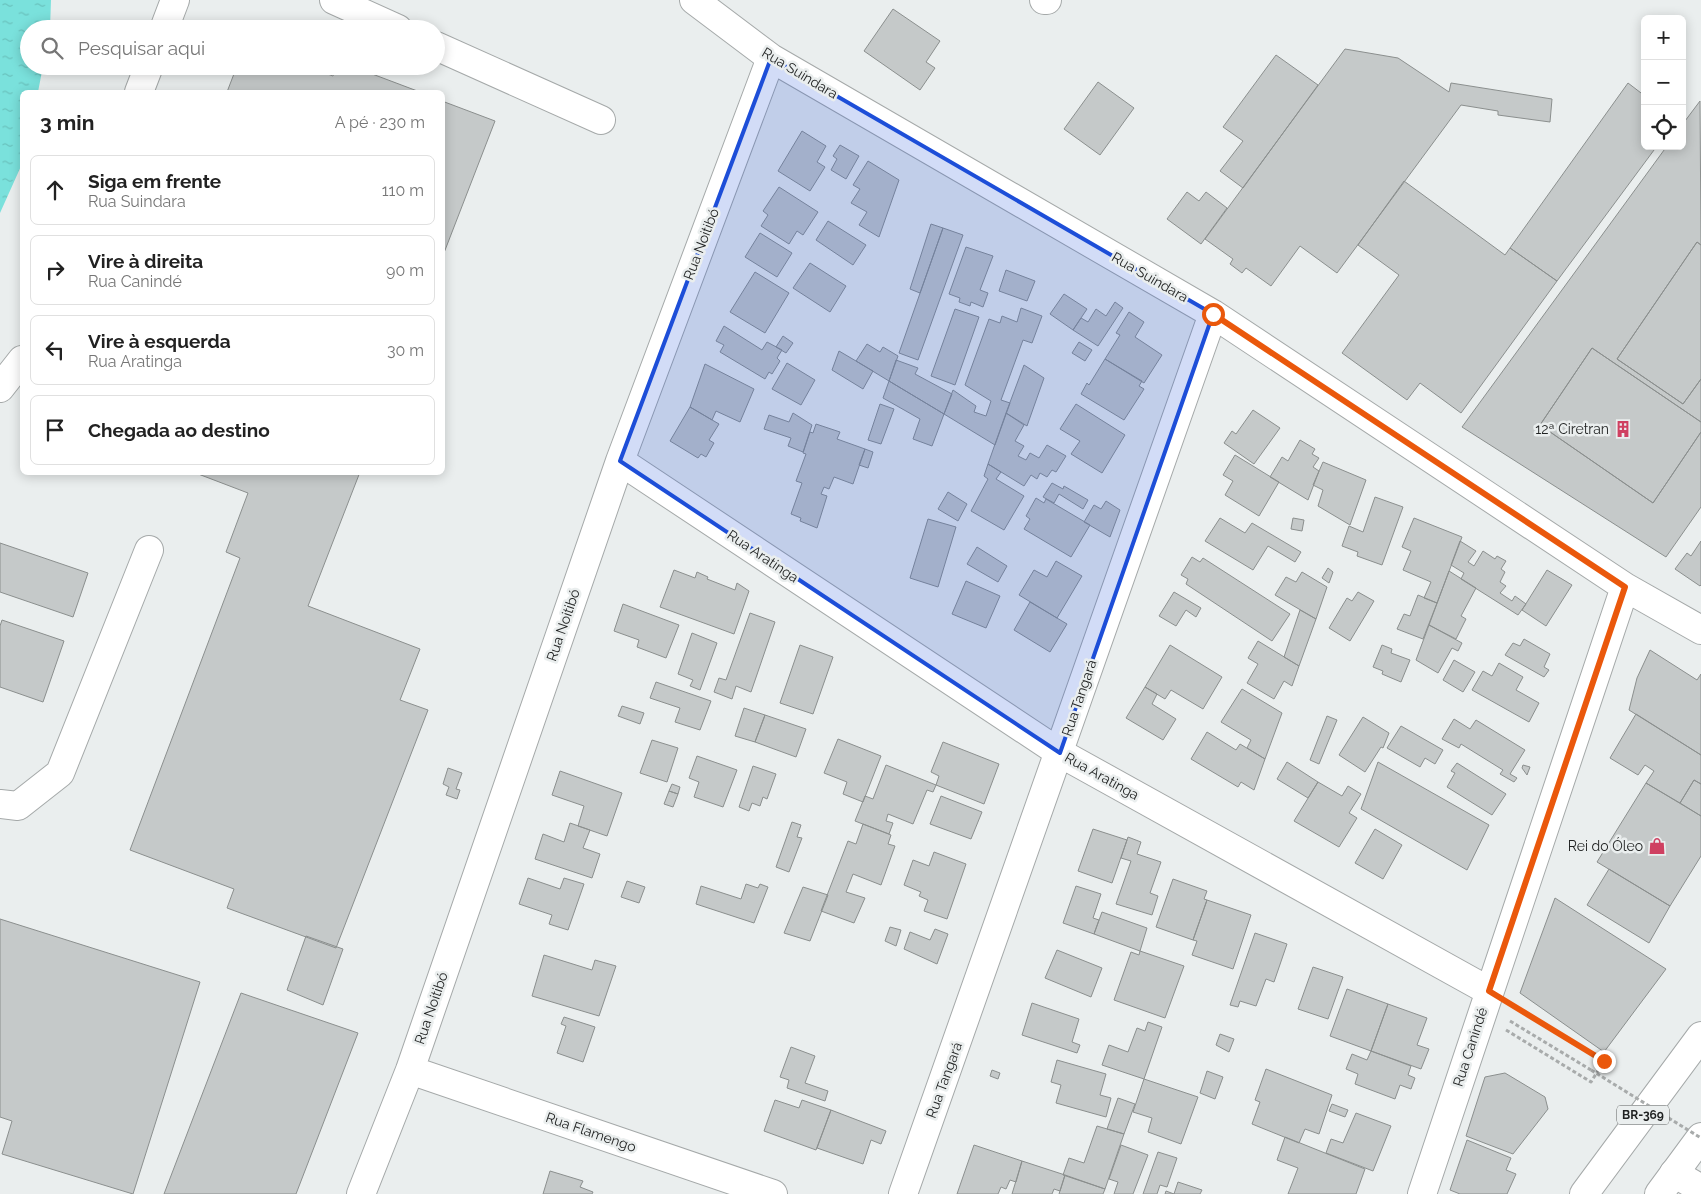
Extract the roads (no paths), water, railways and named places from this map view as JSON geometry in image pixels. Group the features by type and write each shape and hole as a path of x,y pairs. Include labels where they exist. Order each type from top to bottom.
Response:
{"main road":[{"path":"167,20 175,0"},
{"path":"334,0 378,20"},
{"name":"Rua Suindara","path":"694,0 771,58 1213,314 1625,587 1701,630"},
{"path":"445,50 601,120"},
{"name":"Rua Noitibó","path":"361,1194 410,1070 620,461 771,58"},
{"path":"140,90 146,75"},
{"name":"Rua Tangará","path":"903,1194 1060,753 1213,314"},
{"path":"0,388 20,363"},
{"name":"Rua Aratinga","path":"620,461 1060,753 1489,991"},
{"path":"0,804 18,806 60,773 149,550"},
{"name":"Rua Canindé","path":"1422,1194 1625,587"},
{"name":"BR-369","path":"1584,1194 1701,1036"},
{"name":"Rua Flamengo","path":"410,1070 773,1194"},
{"path":"1701,1137 1667,1183 1701,1189"}],"water":[{"path":"0,0 51,0 50,20 20,20 20,75 41,75 38,90 20,90 20,168 0,213"}],"place":[{"name":"12ª Ciretran","path":"1623,429"},
{"name":"Rei do Óleo","path":"1657,846"}]}
